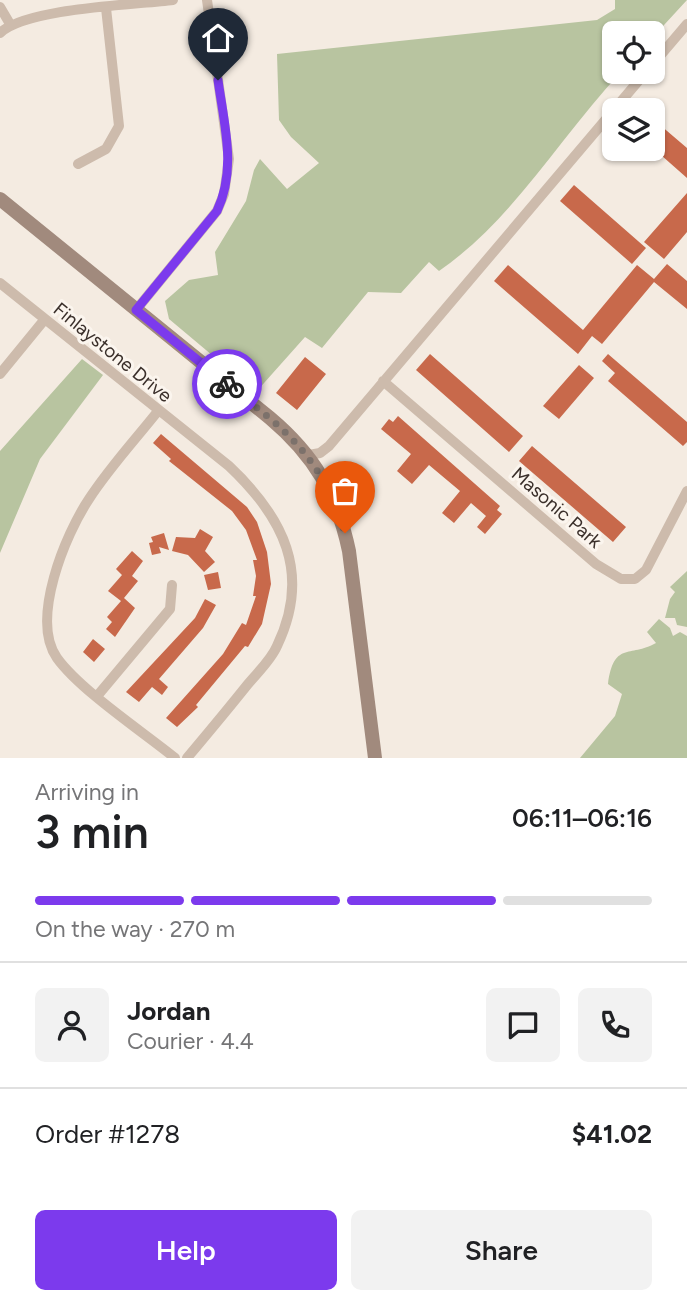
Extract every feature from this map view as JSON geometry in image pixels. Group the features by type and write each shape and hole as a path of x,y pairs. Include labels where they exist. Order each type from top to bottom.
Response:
{"main road":[{"path":"0,199 270,418 309,455 335,504 349,551 375,758"}],"street":[{"path":"0,33 10,24 39,16 173,0"},
{"path":"136,310 217,211 227,185 229,159 207,0"},
{"path":"0,7 10,24"},
{"path":"78,164 106,149 119,126 106,8"},
{"path":"665,50 687,24"},
{"path":"309,455 320,453 329,446 636,84"},
{"name":"Finlaystone Drive","path":"0,283 256,492 277,523 289,553 292,572 290,609 277,648 187,758"},
{"path":"0,374 45,319"},
{"name":"Masonic Park","path":"383,381 596,564 621,579 635,579 646,570 687,491"},
{"path":"158,411 86,502 50,594 46,634 56,656 98,695 175,758"},
{"path":"98,695 170,608 172,585"}],"green space":[{"path":"615,0 687,0 665,24 665,21 602,21 602,84 610,84 513,203 466,250 439,271 429,262 401,293 368,292 322,348 305,337 256,392 169,319 165,301 189,280 218,275 215,252 246,201 254,170 260,159 287,189 319,163 291,137 279,120 277,54 597,20 615,9"},
{"path":"82,359 103,375 40,459 0,553 0,451"},
{"path":"687,571 687,627 677,625 675,618 665,618 670,599 675,592 670,587"},
{"path":"659,619 670,628 673,636 680,632 687,636 687,758 580,758 615,716 622,694 608,684 614,662 624,653 656,643 647,632"}],"building":[{"path":"665,129 687,148 687,178 665,159"},
{"path":"574,185 646,248 632,264 560,201"},
{"path":"687,193 687,232 664,259 644,242"},
{"path":"667,264 687,281 687,309 654,282 602,344 592,336 578,354 494,281 508,265 583,330 637,265 654,279"},
{"path":"430,354 523,436 509,452 416,370"},
{"path":"608,354 687,422 687,442 683,446 608,381 615,373 602,361"},
{"path":"305,357 326,374 297,410 276,393"},
{"path":"579,365 594,378 559,419 543,406"},
{"path":"398,416 500,506 497,510 502,514 485,534 477,527 486,516 471,503 454,523 442,513 460,491 429,465 412,484 397,471 411,454 381,429 389,419 393,422"},
{"path":"161,434 247,507 257,522 267,552 271,584 262,624 248,647 245,646 196,705 198,707 177,727 166,718 223,654 242,623 246,625 256,596 253,596 256,576 253,560 257,560 246,530 232,511 169,461 171,459 153,443"},
{"path":"532,446 626,527 613,542 519,461"},
{"path":"200,529 213,537 205,551 215,562 204,572 188,555 172,551 176,537 195,538"},
{"path":"164,533 169,550 159,547 161,553 152,555 149,543 153,542 151,537"},
{"path":"132,551 143,561 132,576 138,581 124,598 135,608 115,637 106,629 112,622 107,617 121,601 108,591 122,575 116,569"},
{"path":"218,572 221,588 208,590 204,575"},
{"path":"205,599 216,605 203,628 159,679 168,687 162,695 152,687 139,702 126,692 195,618"},
{"path":"93,639 105,649 94,662 83,652"}],"way so far":[{"path":"227,384 286,432 309,455 335,504 345,533"}],"route":[{"path":"218,80 229,159 229,175 224,194 217,211 136,310 227,384"}]}
